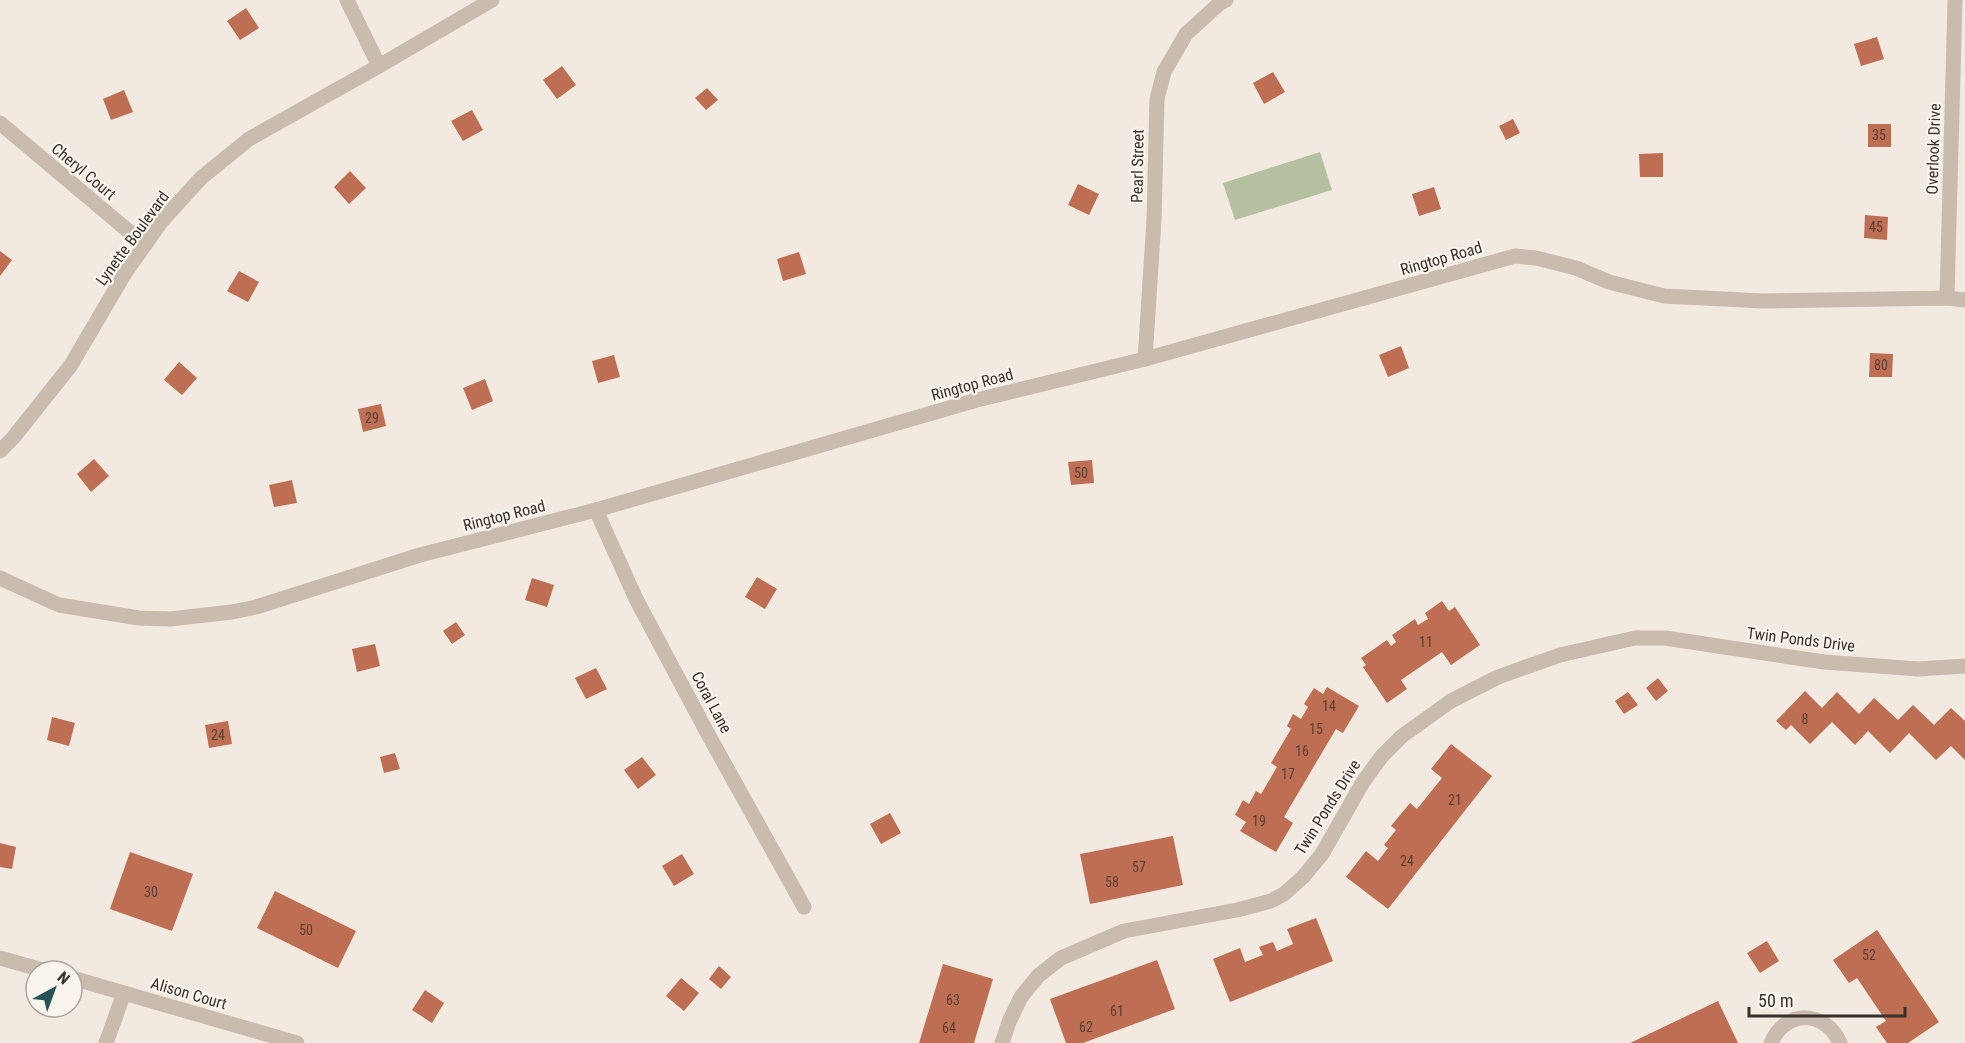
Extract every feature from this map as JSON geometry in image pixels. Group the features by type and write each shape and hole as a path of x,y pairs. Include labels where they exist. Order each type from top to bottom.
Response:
{"street":[{"path":"346,0 379,66"},
{"name":"Lynette Boulevard","path":"0,452 71,365 125,273 161,222 201,178 249,139 492,0"},
{"name":"Pearl Street","path":"1145,358 1154,220 1157,99 1164,72 1186,34 1226,0"},
{"name":"Overlook Drive","path":"1947,298 1955,0"},
{"name":"Cheryl Court","path":"0,123 145,245"},
{"name":"Ringtop Road","path":"0,578 59,605 140,618 170,619 256,607 420,555 596,510 977,400 1145,358 1515,256 1536,258 1576,268 1609,282 1664,296 1763,301 1947,298 1965,300"},
{"name":"Coral Lane","path":"596,510 636,599 804,907"},
{"name":"Twin Ponds Drive","path":"1002,1043 1021,997 1038,976 1062,958 1124,931 1237,910 1271,901 1284,894 1303,878 1322,854 1363,782 1382,756 1402,736 1451,701 1498,677 1560,655 1635,638 1665,638 1824,662 1918,669 1965,666"},
{"path":"0,958 24,965"},
{"name":"Alison Court","path":"84,981 297,1043"},
{"path":"106,1043 124,993"},
{"path":"1772,1043 1775,1034 1785,1024 1798,1018 1813,1018 1826,1024 1836,1034 1840,1043"}],"green space":[{"path":"1320,152 1332,190 1235,220 1223,183"}],"building":[{"path":"246,8 259,28 240,40 227,21"},
{"path":"1877,37 1884,59 1861,66 1854,44"},
{"path":"562,66 576,85 557,99 543,80"},
{"path":"1273,72 1285,92 1264,104 1253,83"},
{"path":"707,88 718,100 706,110 695,98"},
{"path":"124,90 133,112 111,120 103,99"},
{"path":"472,110 483,130 463,141 451,121"},
{"path":"1513,119 1520,133 1506,140 1499,126"},
{"path":"1868,124 1891,124 1891,147 1868,147"},
{"path":"1663,153 1663,177 1640,177 1639,154"},
{"path":"350,171 366,188 349,204 334,187"},
{"path":"1078,184 1099,194 1089,215 1068,205"},
{"path":"1434,187 1441,209 1419,216 1412,194"},
{"path":"1865,215 1888,217 1887,240 1864,238"},
{"path":"0,251 12,260 0,276"},
{"path":"799,252 806,274 783,281 777,259"},
{"path":"239,271 259,282 248,302 227,291"},
{"path":"1401,346 1409,368 1388,377 1379,355"},
{"path":"1870,353 1893,354 1892,377 1869,377"},
{"path":"614,355 620,377 598,383 592,361"},
{"path":"179,362 197,378 182,395 164,380"},
{"path":"485,379 493,401 472,410 463,388"},
{"path":"381,404 386,426 363,432 358,409"},
{"path":"94,459 109,476 91,492 77,474"},
{"path":"1092,460 1094,483 1071,485 1068,462"},
{"path":"292,480 297,503 274,507 269,485"},
{"path":"757,577 777,589 765,609 745,597"},
{"path":"532,578 554,585 547,607 525,600"},
{"path":"1442,601 1449,611 1455,607 1480,645 1451,665 1442,652 1401,680 1407,689 1387,703 1363,667 1366,665 1361,658 1387,640 1391,646 1396,642 1392,635 1415,619 1418,625 1428,619 1425,613"},
{"path":"456,622 465,635 452,644 443,631"},
{"path":"375,644 380,666 357,672 352,649"},
{"path":"596,668 607,689 586,699 575,678"},
{"path":"1658,678 1668,691 1656,701 1646,688"},
{"path":"1327,687 1359,706 1343,733 1336,729 1284,817 1293,823 1276,852 1240,831 1246,822 1235,815 1243,800 1249,804 1256,791 1261,794 1277,767 1271,763 1291,729 1287,726 1293,714 1301,719 1308,707 1304,704 1314,688 1323,694"},
{"path":"1805,691 1822,708 1837,692 1859,714 1874,698 1898,720 1913,705 1934,725 1951,708 1965,721 1965,760 1951,746 1936,760 1909,733 1890,753 1868,731 1855,745 1832,722 1810,744 1791,725 1786,730 1776,721"},
{"path":"1628,692 1638,705 1624,714 1615,701"},
{"path":"52,717 75,723 69,746 47,740"},
{"path":"228,721 232,744 209,748 205,725"},
{"path":"1451,744 1492,776 1388,909 1346,877 1366,851 1378,861 1388,848 1384,845 1396,830 1391,826 1410,803 1417,809 1442,778 1431,769"},
{"path":"395,753 400,769 384,773 380,757"},
{"path":"642,757 656,775 638,789 624,770"},
{"path":"890,813 901,833 881,844 870,824"},
{"path":"1173,836 1183,885 1090,904 1080,854"},
{"path":"0,843 16,847 12,869 0,867"},
{"path":"130,852 193,874 172,931 110,909"},
{"path":"682,854 694,874 674,886 662,866"},
{"path":"275,891 356,931 338,968 257,928"},
{"path":"1316,918 1333,961 1230,1002 1213,959 1240,948 1245,962 1263,955 1259,947 1273,942 1277,951 1293,944 1287,929"},
{"path":"1877,930 1939,1022 1908,1043 1887,1043 1876,1027 1886,1021 1857,978 1849,983 1833,960"},
{"path":"1767,941 1779,961 1760,973 1747,953"},
{"path":"1157,960 1175,1009 1083,1043 1066,1043 1050,999"},
{"path":"943,964 993,979 974,1043 919,1043"},
{"path":"719,966 731,977 721,989 709,979"},
{"path":"681,978 699,993 684,1011 666,996"},
{"path":"425,990 444,1003 432,1023 412,1010"},
{"path":"1718,1001 1738,1043 1630,1043"}]}
